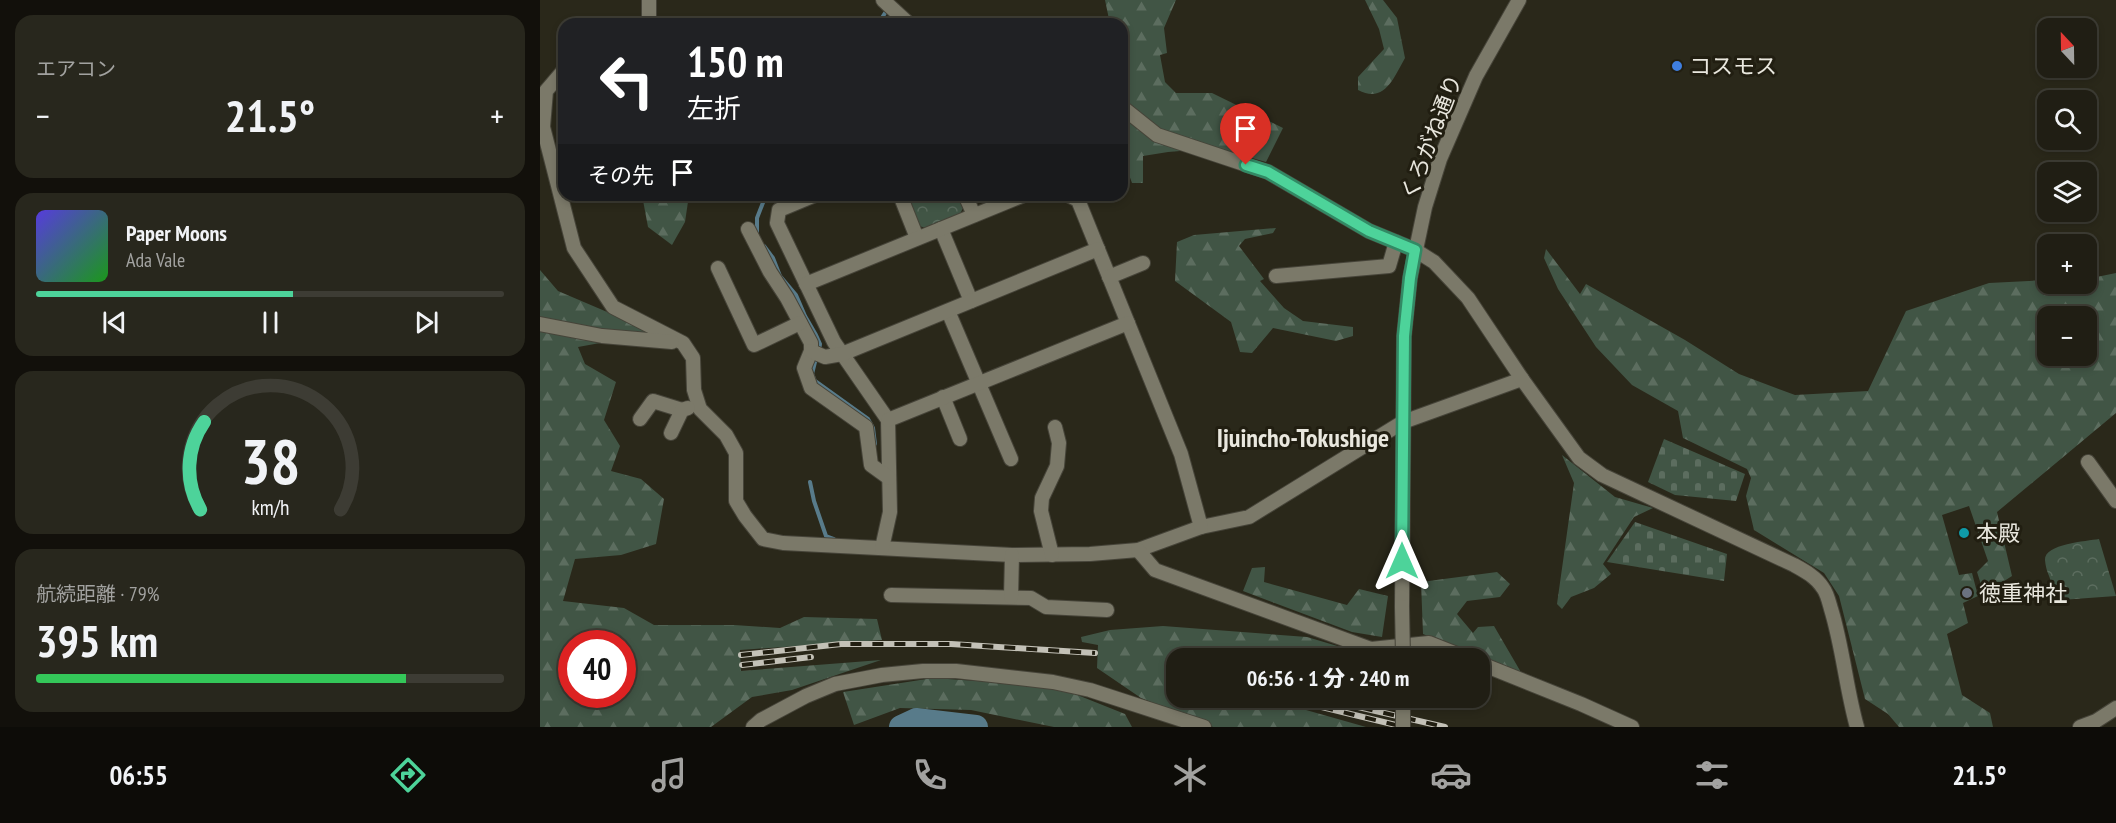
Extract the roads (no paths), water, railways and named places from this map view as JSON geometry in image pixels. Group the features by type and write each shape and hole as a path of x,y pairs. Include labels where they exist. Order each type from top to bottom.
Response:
{"street":[{"path":"649,0 649,18"},
{"path":"883,0 902,18"},
{"name":"くろがね通り","path":"1403,648 1403,422 1406,304 1415,250 1440,159 1476,76 1519,0"},
{"path":"558,77 546,91 543,127 558,186"},
{"path":"1128,112 1157,135 1268,172 1369,231 1415,250 1434,262 1468,298 1579,459 1602,475 1794,565 1814,577 1824,589 1833,616 1843,656 1850,704 1857,727"},
{"path":"562,201 574,249 613,308 683,343 693,358 694,390 700,409 726,435 736,453 736,501 763,539 783,543 1012,555 1090,554 1138,550 1201,527 1249,517 1403,422 1522,379"},
{"path":"801,201 779,210 777,223 834,342 888,420 890,512 882,548"},
{"path":"902,201 917,238"},
{"path":"968,201 974,215"},
{"path":"806,284 1009,201"},
{"path":"1078,201 1181,454 1201,527"},
{"path":"747,229 818,354"},
{"path":"942,229 971,301"},
{"path":"1276,276 1389,266 1396,242"},
{"path":"889,478 871,465 866,427 811,388 804,368 818,354 842,354 1098,249"},
{"path":"1109,277 1143,263"},
{"path":"718,268 754,345 800,323"},
{"path":"948,311 1011,459"},
{"path":"888,420 1128,322"},
{"path":"540,324 602,336 683,343"},
{"path":"943,397 960,439"},
{"path":"640,419 653,402 682,410 699,405"},
{"path":"671,433 682,410"},
{"path":"1052,555 1041,511 1042,498 1057,466 1059,443 1055,427"},
{"path":"2088,462 2116,501"},
{"path":"1138,550 1155,570 1368,648"},
{"path":"1011,597 1012,555"},
{"path":"891,595 1031,598 1046,607 1107,610"},
{"path":"1380,648 1428,643 1441,648"},
{"path":"1490,668 1632,727"},
{"path":"753,727 761,720 806,696 835,684 882,675 956,671 1053,682 1090,690 1204,727"},
{"path":"1403,708 1403,727"},
{"path":"2080,727 2096,721 2116,708"}],"waterway":[{"path":"882,18 885,13"},
{"path":"757,234 757,218 764,201"},
{"path":"764,246 773,258 780,276 796,295 820,344 819,351"},
{"path":"816,358 812,374 815,381 868,419 873,428 875,444"},
{"path":"810,482 826,536 834,539"},
{"path":"901,727 916,720 976,727"}],"railway":[{"path":"741,655 841,644 951,644 1095,653"},
{"path":"742,665 811,657"},
{"path":"1326,708 1404,727"},
{"path":"1362,708 1445,727"}],"place":[{"name":"コスモス","path":"1677,66"},
{"name":"本殿","path":"1964,533"},
{"name":"徳重神社","path":"1967,593"}],"district":[{"name":"Ijuincho-Tokushige","path":"1303,437"}]}
